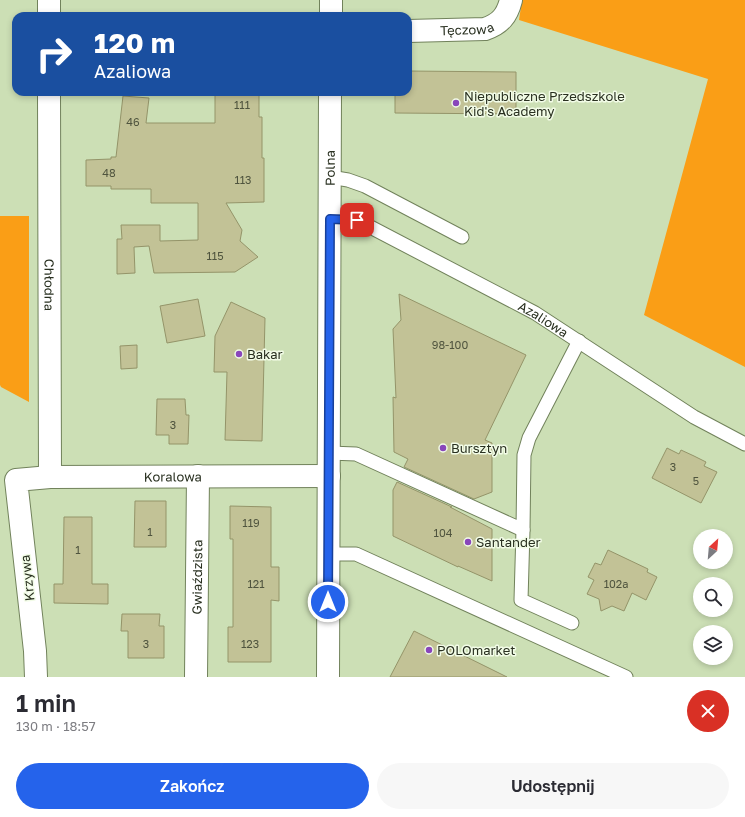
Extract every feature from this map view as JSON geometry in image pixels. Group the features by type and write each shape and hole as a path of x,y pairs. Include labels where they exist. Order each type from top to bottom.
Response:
{"street":[{"path":"49,0 49,12"},
{"path":"331,0 331,12"},
{"name":"Tęczowa","path":"412,31 484,29 495,26 503,20 508,12 511,0"},
{"name":"Chłodna","path":"49,96 50,477"},
{"name":"Polna","path":"328,677 330,96"},
{"name":"Gwiaździsta","path":"196,677 198,476"},
{"name":"Koralowa","path":"16,480 50,477 329,476"},
{"name":"Krzywa","path":"16,480 35,651 36,677"}],"lane":[{"path":"330,177 348,180 364,186 462,237"},
{"name":"Azaliowa","path":"330,219 357,220 535,313 694,417 745,444"},
{"path":"572,623 521,600 522,530 524,455 529,438 579,341"},
{"path":"329,453 356,454 522,530"},
{"path":"329,554 356,554 626,677"}],"shaded area":[{"path":"522,0 745,0 745,367 644,315 708,79 519,20"},
{"path":"0,216 29,216 29,402 1,387 0,385"}],"building":[{"name":"Niepubliczne Przedszkole Kid's Academy","path":"412,71 516,72 516,114 395,113 395,96 412,96"},
{"path":"123,96 149,98 146,123 215,123 215,96 259,96 259,117 262,117 262,158 264,158 264,202 226,203 242,230 240,241 258,257 235,272 154,273 149,246 134,247 135,273 117,274 117,239 122,239 121,225 160,225 160,241 198,240 198,203 151,203 151,189 111,189 111,186 86,186 86,160 111,159 111,157 116,157"},
{"path":"399,294 526,355 485,440 492,443 492,492 474,499 404,467 408,459 394,452 393,397 396,398 393,329 401,320"},
{"path":"198,299 205,336 167,343 160,306"},
{"name":"Bakar","path":"231,302 265,318 262,441 225,440 227,372 214,372 215,336"},
{"path":"137,345 137,368 121,369 120,346"},
{"path":"157,399 185,399 186,415 189,415 188,444 169,444 169,435 156,435"},
{"path":"667,448 679,454 681,450 694,456 706,462 704,466 717,472 701,503 652,478"},
{"path":"397,482 452,507 450,507 492,529 492,581 458,567 393,536 393,490"},
{"path":"135,501 166,501 166,547 134,547"},
{"path":"230,506 271,507 271,567 279,567 279,601 271,600 271,662 228,662 228,627 233,627 233,539 230,539"},
{"path":"64,517 92,517 92,584 108,584 108,604 54,603 54,584 63,584"},
{"path":"608,550 648,569 647,572 657,577 646,600 632,593 624,611 612,606 601,611 599,599 587,594 594,580 588,577 595,563 601,565"},
{"path":"122,614 160,614 159,626 164,626 164,658 128,658 128,631 121,631"},
{"name":"POLOmarket","path":"414,631 507,677 390,677"}],"place":[{"name":"Niepubliczne Przedszkole Kid's Academy","path":"456,103"},
{"name":"Bakar","path":"239,354"},
{"name":"Bursztyn","path":"443,448"},
{"name":"Santander","path":"468,542"},
{"name":"POLOmarket","path":"429,650"}],"route":[{"path":"328,602 330,219 357,220"}]}
